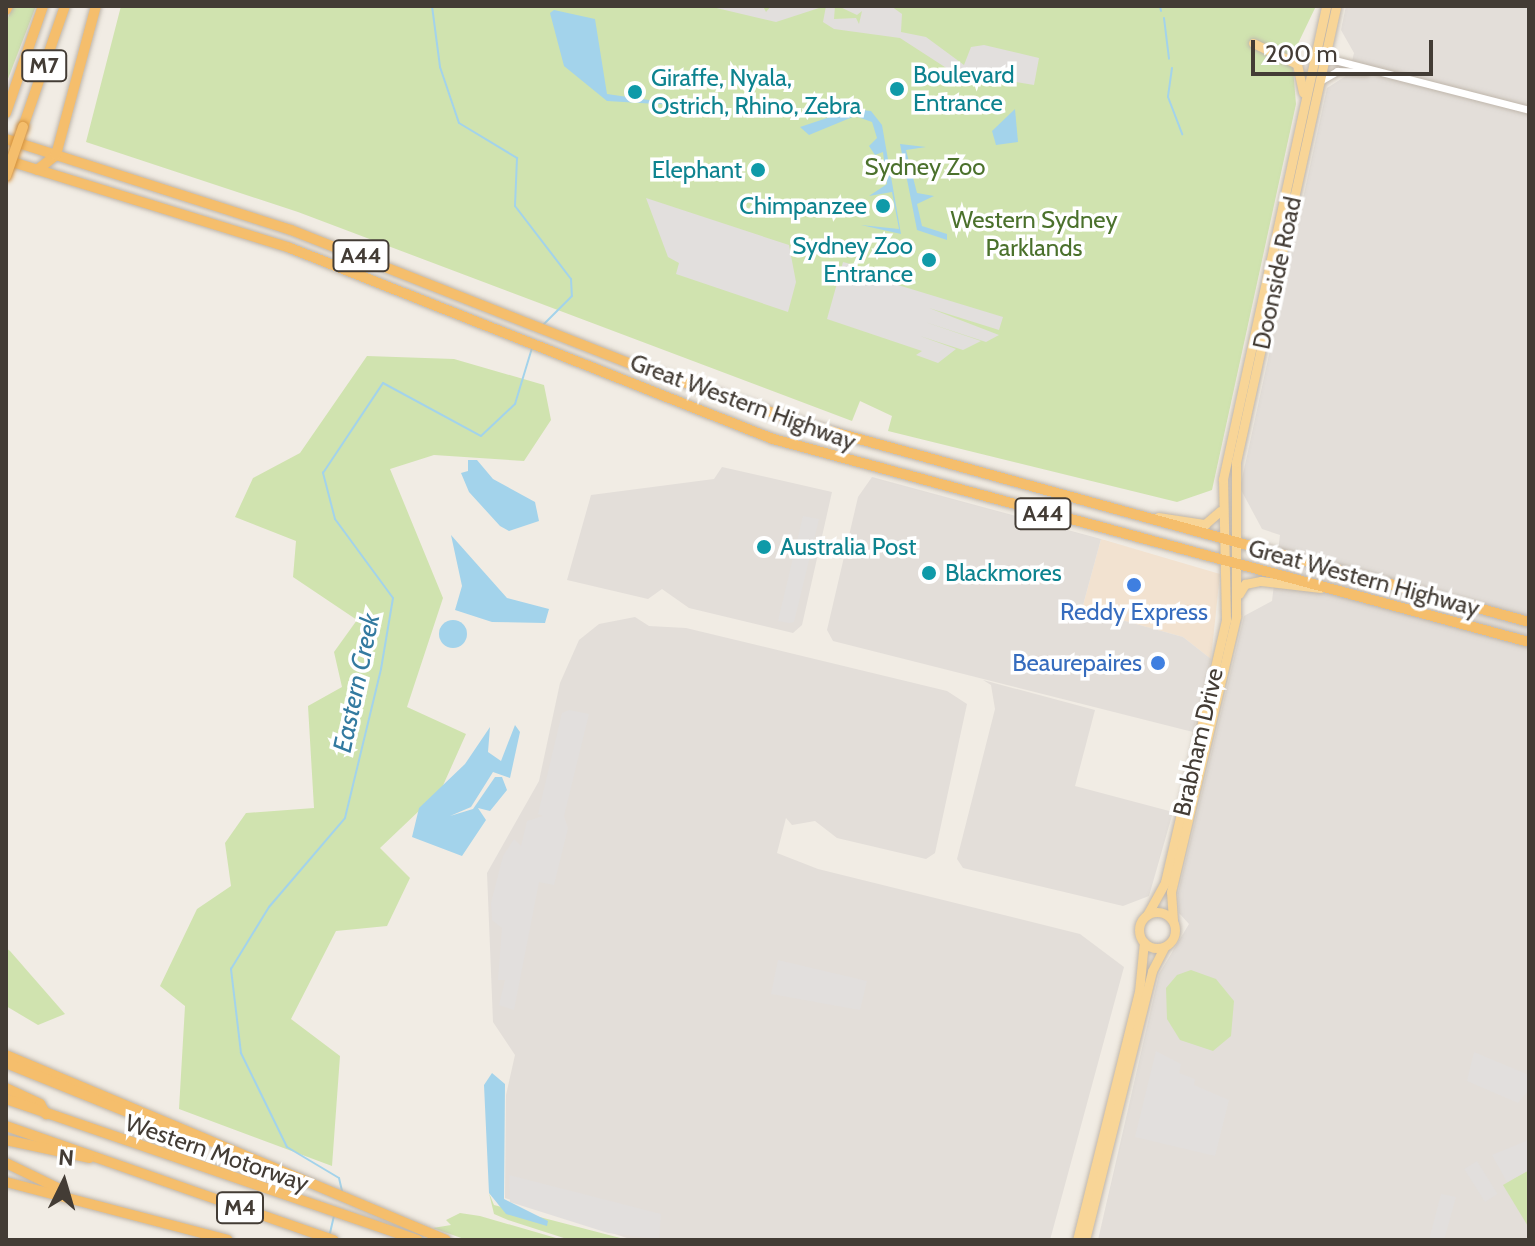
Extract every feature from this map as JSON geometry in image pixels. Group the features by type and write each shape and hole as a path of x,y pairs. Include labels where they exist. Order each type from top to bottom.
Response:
{"highway":[{"name":"M7","path":"6,113 43,6"},
{"name":"M7","path":"6,176 65,6"},
{"path":"70,160 64,151 96,6"},
{"path":"31,170 46,168 56,155 90,32"},
{"name":"Great Western Highway","path":"6,139 291,230 553,332 808,425 1529,622"},
{"name":"Great Western Highway","path":"6,160 290,248 773,439 859,465 1529,642"},
{"path":"6,1055 222,1148"},
{"path":"6,1063 446,1240"},
{"path":"6,1088 40,1104 46,1114"},
{"name":"Western Motorway","path":"6,1099 315,1208 417,1240"},
{"name":"Western Motorway","path":"6,1126 334,1240"},
{"path":"6,1140 95,1158"},
{"path":"6,1163 88,1201"},
{"path":"6,1182 228,1240"}],"main road":[{"name":"Doonside Road","path":"1230,541 1236,462 1320,81 1326,6"},
{"name":"Doonside Road","path":"1230,541 1221,505 1304,103 1336,6"},
{"path":"1253,43 1297,64 1304,103"},
{"path":"1119,511 1205,524 1217,519 1221,505"},
{"path":"1230,541 1232,564"},
{"name":"Brabham Drive","path":"1173,920 1171,892 1238,595 1232,564"},
{"name":"Brabham Drive","path":"1147,915 1165,882 1226,620 1232,564"},
{"path":"1238,595 1245,584 1261,581 1321,588"},
{"path":"1077,1240 1139,992 1144,942 1140,928 1147,915 1161,912 1173,920 1175,936 1164,947 1152,971 1085,1240"},
{"path":"1144,942 1164,947"}],"street":[{"path":"1320,56 1529,110"},
{"path":"1320,81 1342,70 1384,72"}],"shaded area":[{"path":"708,6 763,6 766,12 771,6 819,8 776,22"},
{"path":"826,6 835,6 834,19 856,18 859,24 862,11 857,15 838,6 891,6 902,14 901,32 926,37 964,65 971,47 984,45 1039,58 1034,85 951,71 900,38 834,29 823,22"},
{"path":"1346,6 1529,6 1529,1240 1098,1240 1159,974 1189,924 1179,913 1178,893 1244,616 1272,601 1280,535 1262,529 1240,488 1327,88 1349,74 1354,53 1341,30"},
{"path":"646,198 789,245 796,282 788,312 676,274 679,263 668,257"},
{"path":"843,262 854,265 852,271 1003,317 999,330 929,308 999,335 986,342 925,322 981,341 963,350 920,336 956,349 938,363 916,355 922,351 827,319"},
{"path":"722,467 832,492 802,625 793,633 689,608 662,589 648,599 567,580 591,495 714,479"},
{"path":"872,477 1101,539 1082,609 1183,637 1211,659 1193,732 833,641 827,630 858,497"},
{"path":"803,516 819,519 794,622 778,621"},
{"path":"1101,539 1220,574 1211,659 1183,637 1082,609"},
{"path":"635,617 649,626 686,628 947,691 967,704 935,853 926,859 837,838 815,821 792,825 786,818 777,853 818,869 1080,934 1124,967 1050,1240 633,1240 505,1198 506,1095 515,1055 493,1022 487,873 539,781 560,683 579,640 599,624"},
{"path":"983,680 1095,710 1075,786 1173,812 1149,896 1123,906 963,868 957,859 995,709 991,685"},
{"path":"569,710 589,714 564,816 568,828 554,885 539,882 514,1010 499,1005 505,980 498,980 502,928 492,920 491,903 503,856 514,839 521,846 527,821 543,816 538,814 562,713"},
{"path":"778,960 867,981 860,1010 771,994"},
{"path":"1156,1051 1181,1064 1179,1073 1195,1079 1194,1085 1229,1100 1215,1156 1135,1137"},
{"path":"1474,1052 1529,1075 1529,1090 1518,1103 1467,1081"},
{"path":"1529,1133 1529,1170 1507,1182 1492,1155 1526,1141"},
{"path":"1477,1161 1498,1194 1485,1202 1464,1169"},
{"path":"509,1175 661,1214 659,1239 608,1233 510,1202"},
{"path":"1441,1194 1456,1197 1444,1240 1429,1240"}],"green space":[{"path":"13,6 36,6 6,84 6,22"},
{"name":"Western Sydney Parklands","path":"121,6 1316,6 1292,56 1296,104 1212,490 1177,502 888,431 892,416 860,401 852,421 298,212 86,142"},
{"path":"367,356 454,359 544,385 551,420 524,461 434,455 390,469 443,598 407,707 466,734 441,790 380,848 410,878 387,926 336,931 291,1019 340,1056 332,1166 179,1109 185,1006 160,986 197,909 231,886 225,843 246,813 314,808 308,706 342,687 334,652 357,620 293,577 296,541 235,517 253,478 300,453"},
{"path":"6,948 65,1014 38,1025 6,1006"},
{"path":"1191,970 1216,979 1234,1001 1231,1036 1213,1051 1180,1040 1167,1019 1166,988 1177,975"},
{"path":"1529,1170 1529,1228 1503,1185"},
{"path":"489,1193 494,1205 628,1240 570,1240 508,1220 494,1214"},
{"path":"460,1213 563,1240 467,1240 433,1228 451,1225 446,1220"}],"water":[{"path":"554,10 595,19 607,94 691,106 607,101 564,66 550,13"},
{"path":"854,109 871,111 882,125 901,234 861,225 899,229 892,192 869,196 887,184 883,152 875,155 869,146 877,138 872,122 855,116 809,135 800,127"},
{"path":"1015,109 1018,142 996,145 992,131"},
{"path":"900,144 926,147 906,150 917,193 934,196 917,204 922,226 947,234 947,240 917,230"},
{"path":"468,460 477,460 493,479 535,502 539,521 509,531 500,526 469,492 461,473 468,471"},
{"path":"451,535 507,598 549,609 545,623 492,622 455,610 462,586"},
{"path":"453,620 463,624 467,634 463,644 453,648 443,644 439,634 443,624"},
{"path":"515,725 520,732 510,778 493,772 471,807 450,816 473,809 495,777 502,777 507,790 490,811 478,808 486,820 462,856 412,837 419,808 465,764 490,727 488,752 501,761"},
{"path":"492,1073 505,1084 504,1199 548,1221 547,1226 506,1214 489,1193 484,1085"}],"waterway":[{"name":"Eastern Creek","path":"432,6 440,67 459,123 517,158 515,206 571,279 572,296 544,324"},
{"path":"1160,6 1161,11"},
{"path":"1164,18 1169,59"},
{"path":"1172,68 1168,97 1182,134"},
{"name":"Eastern Creek","path":"342,1191 339,1178 287,1147 241,1053 231,969 269,907 345,818 381,669 393,598 335,519 323,473 383,383 481,436 515,404 532,348"},
{"name":"Eastern Creek","path":"330,1233 334,1216"}],"place":[{"name":"Boulevard Entrance","path":"897,89"},
{"name":"Giraffe, Nyala, Ostrich, Rhino, Zebra","path":"635,92"},
{"name":"Elephant","path":"758,170"},
{"name":"Chimpanzee","path":"883,206"},
{"name":"Sydney Zoo Entrance","path":"929,260"},
{"name":"Australia Post","path":"764,547"},
{"name":"Blackmores","path":"929,573"},
{"name":"Reddy Express","path":"1134,585"},
{"name":"Beaurepaires","path":"1158,663"}],"park label":[{"name":"Sydney Zoo","path":"925,167"}]}
